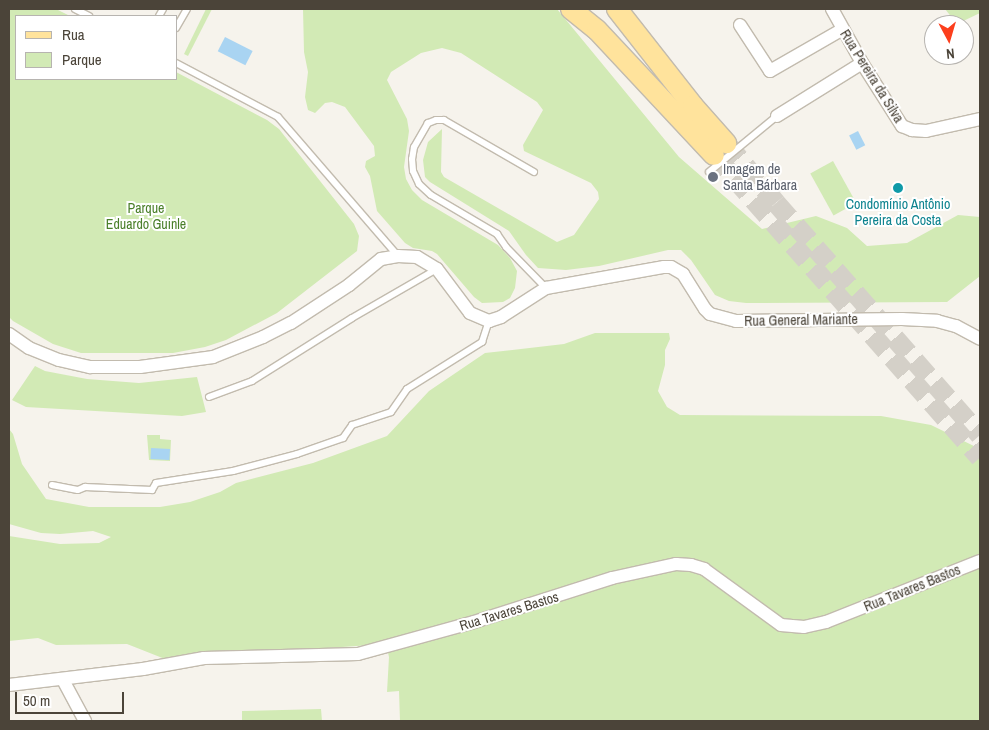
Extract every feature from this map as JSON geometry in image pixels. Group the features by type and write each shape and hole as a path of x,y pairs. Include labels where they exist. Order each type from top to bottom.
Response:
{"main road":[{"path":"571,9 597,30 716,157"},
{"path":"584,9 597,30"},
{"path":"617,11 716,157"}],"street":[{"name":"Rua Pereira da Silva","path":"832,9 862,63 902,126 912,130 926,131 980,119"},
{"path":"740,25 770,71 843,29"},
{"path":"777,116 862,63"},
{"path":"9,334 29,348 59,360 90,367 140,367 213,357 263,337 291,323 349,285 381,259 398,256 417,257 437,269 470,313 489,320"},
{"name":"Rua General Mariante","path":"489,320 501,317 546,288 586,279 671,267 683,274 704,309 710,314 736,321 920,320 956,326 980,339"},
{"name":"Rua Tavares Bastos","path":"9,685 143,669 204,658 358,654 474,622 612,578 676,564 692,564 704,569 781,625 804,628 826,622 980,561"},
{"path":"63,680 85,721"}],"lane":[{"path":"75,9 87,15"},
{"path":"178,24 186,9"},
{"path":"178,64 278,117 398,256"},
{"path":"716,157 777,116"},
{"path":"534,172 444,120 428,123 414,147 412,159 413,171 419,184 431,195 496,234 546,288"},
{"path":"209,397 252,381 352,318 437,269"},
{"path":"52,485 78,490 85,487 152,490 156,483 233,471 297,454 343,438 352,425 392,412 407,389 482,342 489,320"}],"green space":[{"name":"Parque Eduardo Guinle","path":"9,9 56,9 68,15 15,15 15,80 178,80 178,73 267,120 279,129 354,224 359,236 357,251 277,313 226,340 205,347 173,353 81,353 53,344 9,317"},
{"path":"206,9 212,9 188,56 184,54"},
{"path":"303,9 557,9 679,157 762,229 816,216 847,228 867,246 907,243 958,215 980,217 980,276 947,302 746,303 729,301 715,295 691,260 681,250 668,250 599,266 566,270 538,268 509,231 430,182 425,177 423,160 428,142 442,129 441,172 444,177 557,242 574,235 599,199 598,192 591,183 524,151 523,145 543,110 537,102 461,53 442,48 421,53 391,72 387,80 407,119 409,131 404,167 406,179 412,190 422,200 498,245 510,258 517,271 515,288 510,298 503,302 482,303 474,297 437,254 432,251 413,248 405,243 377,211 370,176 365,167 366,161 375,156 374,146 345,107 332,102 325,103 315,113 308,110 305,97 308,72 304,52"},
{"path":"945,9 980,9 980,13 974,16 950,15"},
{"path":"833,161 856,203 834,216 810,174"},
{"path":"595,333 669,333 670,339 665,350 665,365 658,391 667,407 680,415 881,416 931,425 980,449 980,721 400,721 399,691 387,692 389,657 386,644 165,659 127,644 56,645 38,638 9,641 9,536 60,544 99,543 111,537 93,531 60,534 41,533 9,524 9,429 13,434 22,464 46,499 89,507 160,507 190,502 220,492 236,483 313,463 387,436 429,391 485,353 564,344"},
{"path":"35,366 45,371 87,379 139,383 197,377 206,412 182,416 26,407 12,400"},
{"path":"147,435 160,435 160,439 171,440 170,461 149,460"},
{"path":"321,709 322,721 242,721 242,711"}],"water":[{"path":"225,37 253,51 245,65 218,51"},
{"path":"858,131 865,145 856,150 849,136"},
{"path":"151,448 170,449 169,460 150,459"}],"tunnel":[{"path":"726,143 776,203 980,435"},
{"path":"714,155 980,458"}],"place":[{"name":"Imagem de Santa Bárbara","path":"713,177"},
{"name":"Condomínio Antônio Pereira da Costa","path":"898,188"}]}
